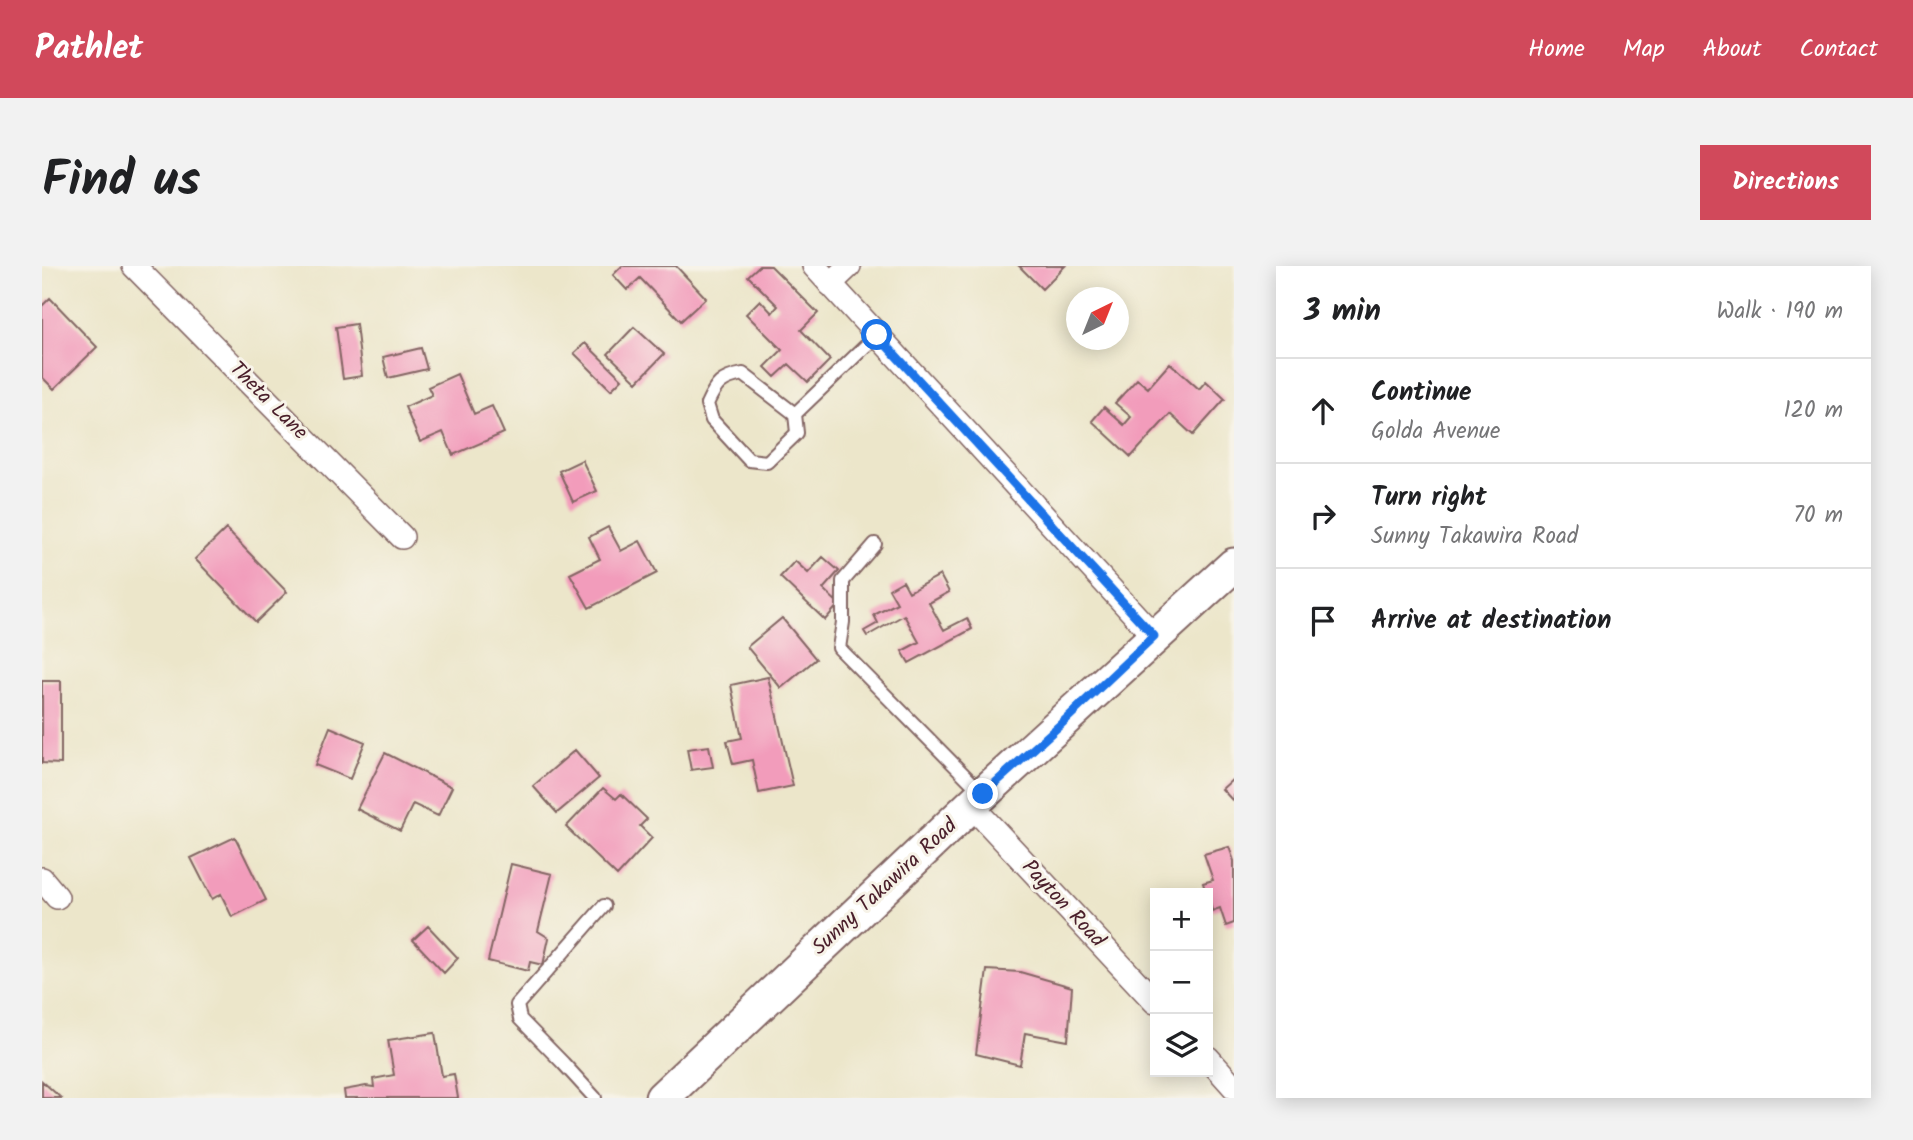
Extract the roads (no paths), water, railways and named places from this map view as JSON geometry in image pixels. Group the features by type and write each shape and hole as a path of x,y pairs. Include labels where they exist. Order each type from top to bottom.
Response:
{"main road":[{"name":"Sunny Takawira Road","path":"662,1098 977,799 1234,565"}],"street":[{"name":"Theta Lane","path":"134,266 402,537"},
{"path":"814,266 1154,636"},
{"path":"830,284 849,266"},
{"name":"Payton Road","path":"977,799 1150,996"},
{"path":"42,879 57,897"},
{"path":"1213,1064 1234,1087"}],"lane":[{"path":"795,414 877,335"},
{"path":"743,374 795,414 797,433 787,443 767,462 749,460 712,420 706,404 714,387 727,377 743,374"},
{"path":"875,544 843,581 844,622 839,648 977,799"},
{"path":"595,1098 520,1019 517,1005 604,906"}]}
